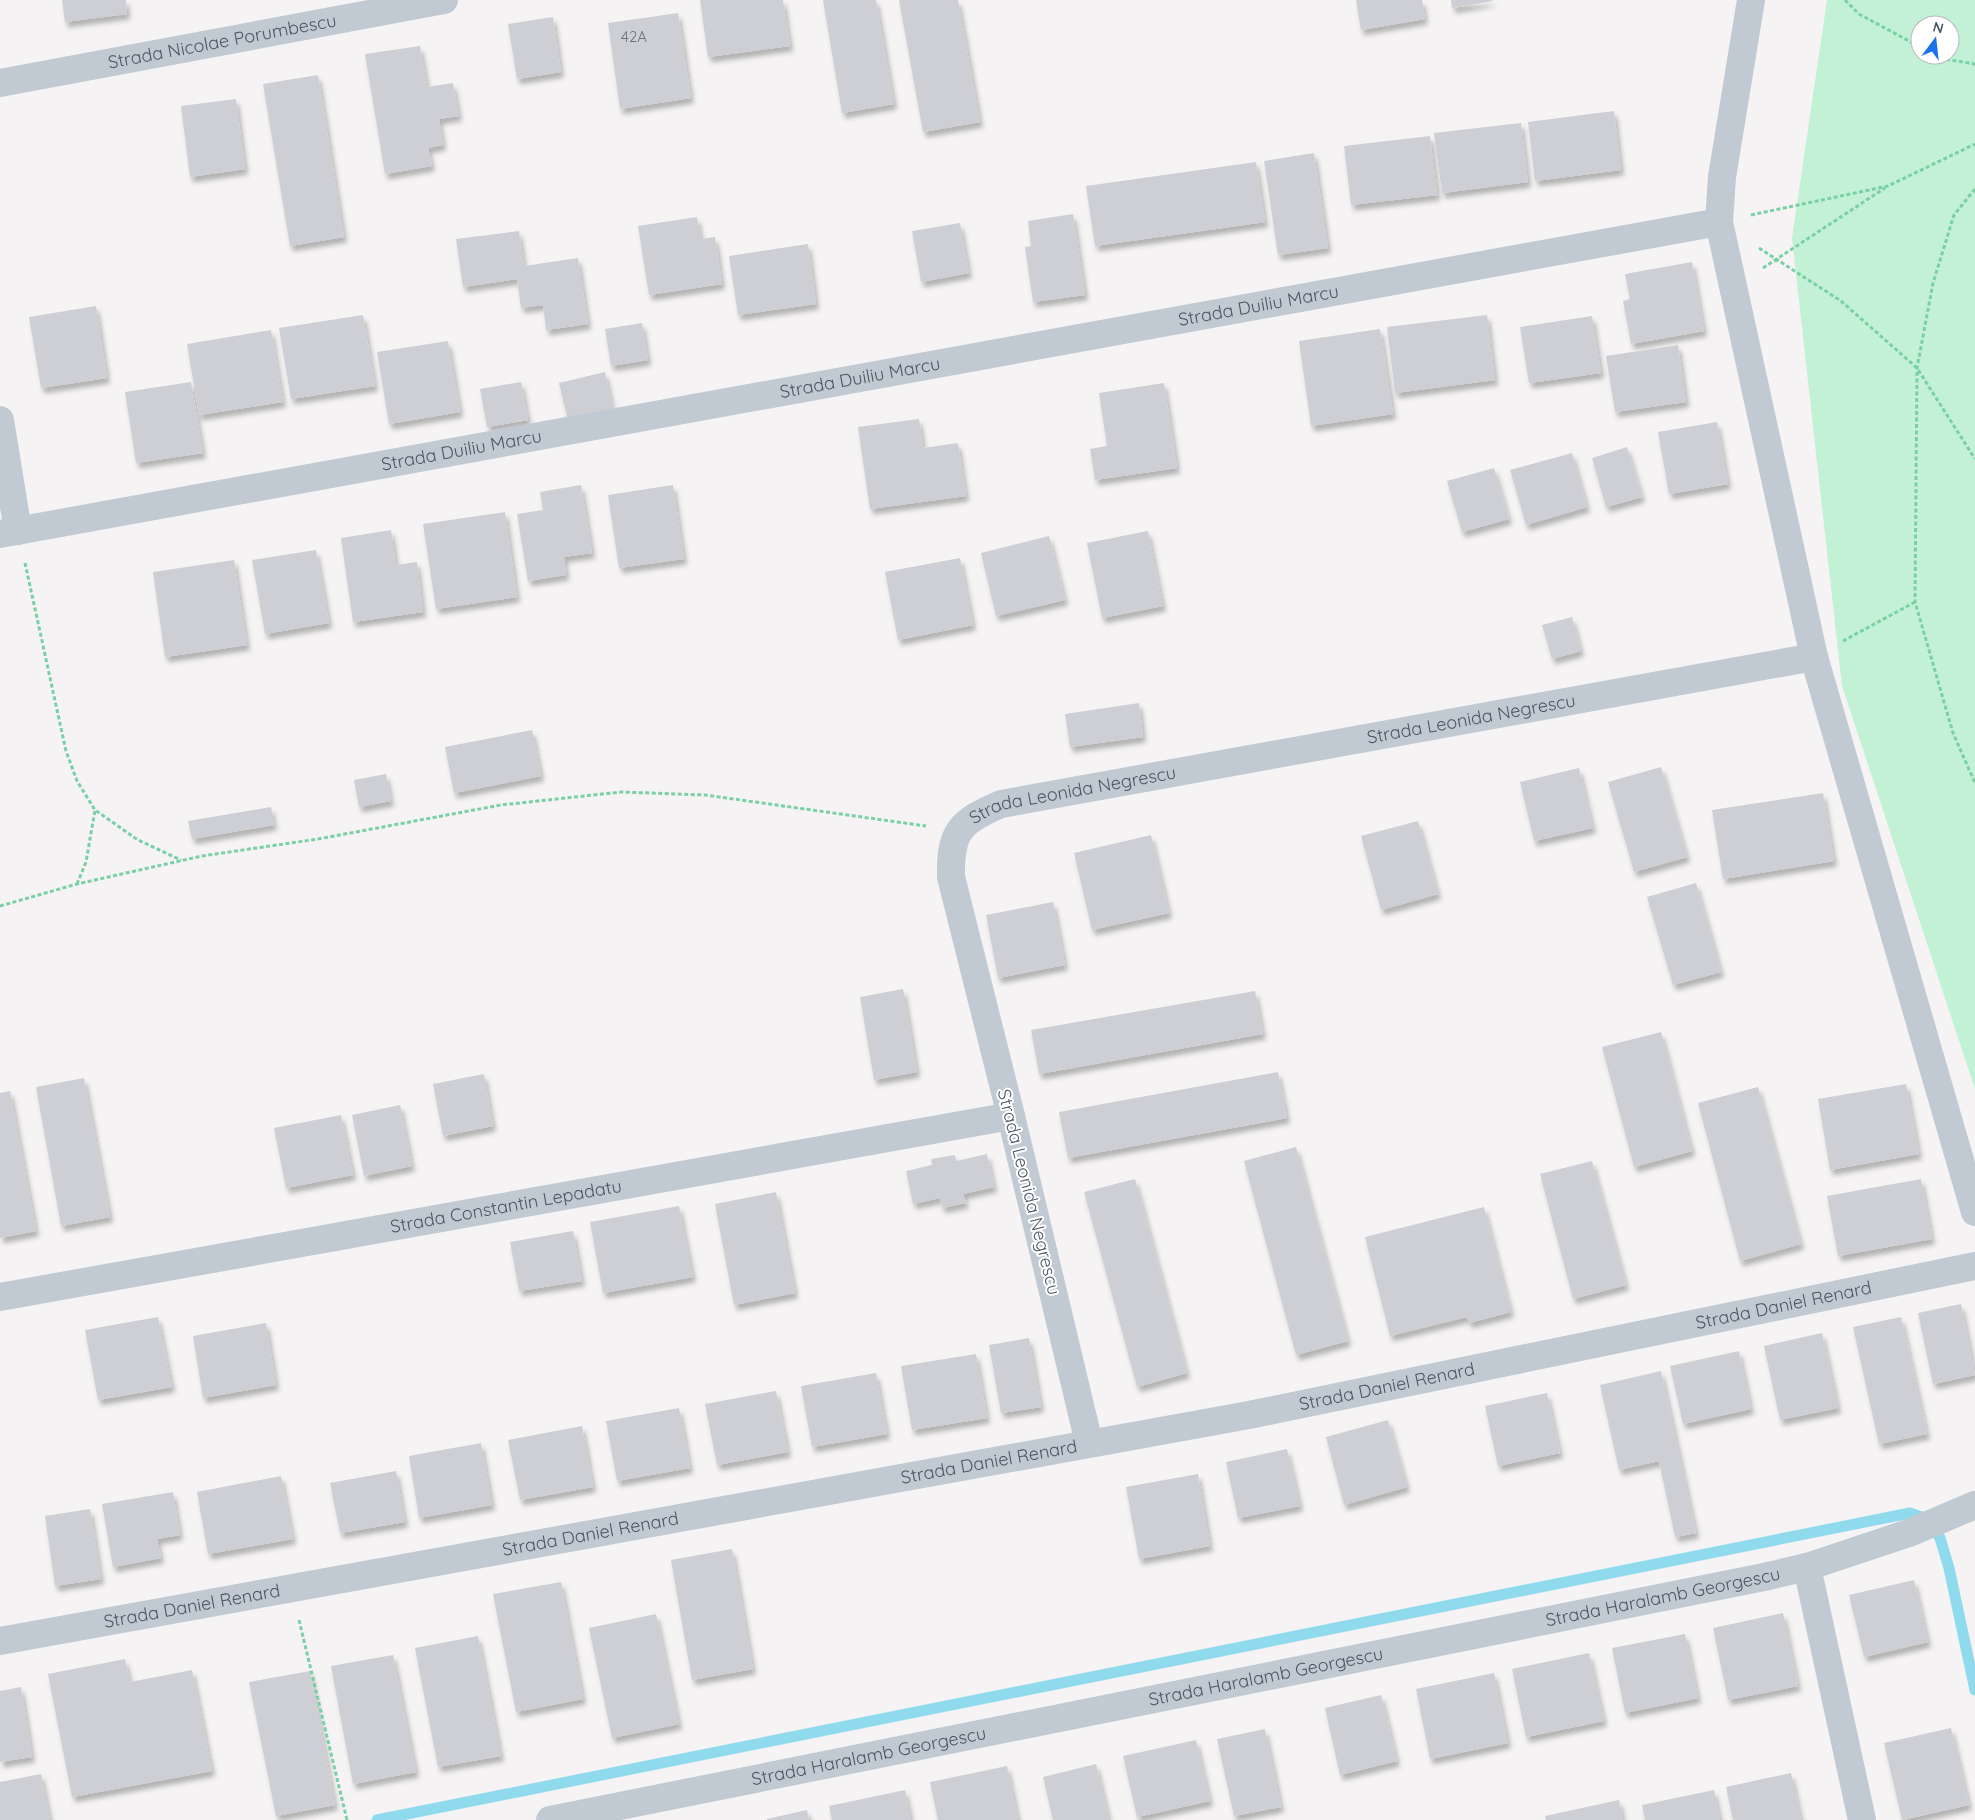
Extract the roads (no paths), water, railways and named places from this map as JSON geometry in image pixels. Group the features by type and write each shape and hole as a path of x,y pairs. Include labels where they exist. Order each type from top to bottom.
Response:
{"street":[{"name":"Strada Nicolae Porumbescu","path":"0,83 444,0"},
{"path":"1751,0 1722,177 1719,222 1814,656 1975,1212"},
{"name":"Strada Duiliu Marcu","path":"9,532 1719,222"},
{"path":"0,420 9,532"},
{"name":"Strada Leonida Negrescu","path":"1089,1443 1011,1116 951,877 951,852 959,830 974,816 1002,804 1814,656"},
{"name":"Strada Constantin Lepadatu","path":"0,1297 1011,1116"},
{"name":"Strada Daniel Renard","path":"0,1641 1249,1415 1975,1266"},
{"name":"Strada Haralamb Georgescu","path":"550,1820 1807,1567 1909,1533 1964,1509"},
{"path":"1807,1567 1862,1820"}],"waterway":[{"path":"377,1820 1910,1513 1921,1517 1932,1525 1940,1538 1949,1568 1975,1690"}]}
